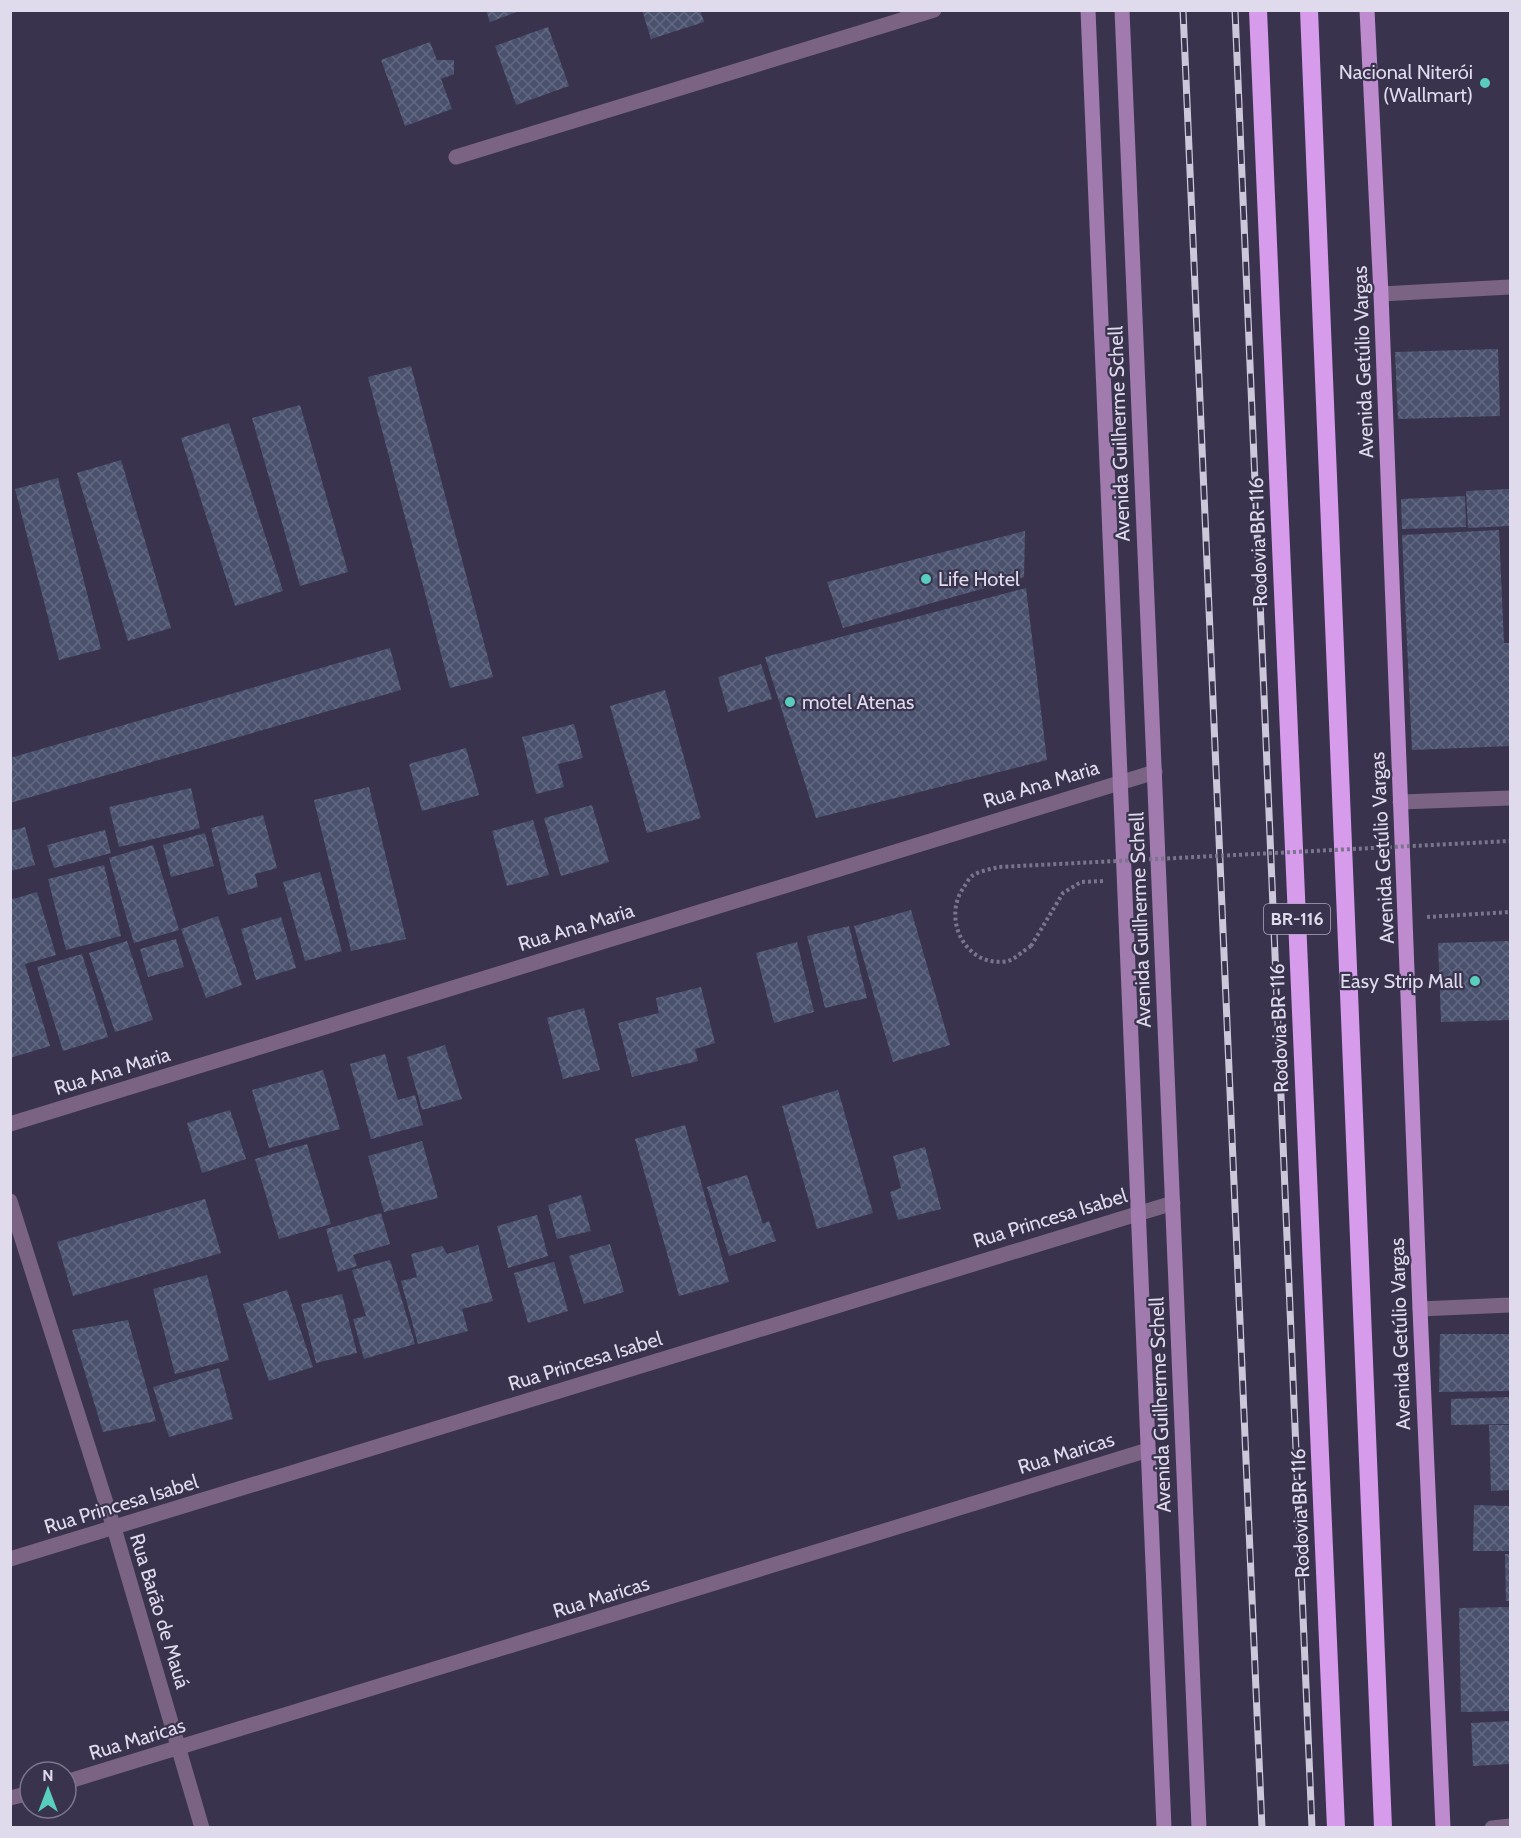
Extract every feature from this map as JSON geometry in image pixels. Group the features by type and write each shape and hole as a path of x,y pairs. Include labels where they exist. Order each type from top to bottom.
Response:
{"highway":[{"name":"Rodovia BR-116","path":"1258,10 1336,1827"},
{"name":"BR-116","path":"1309,10 1383,1827"}],"main road":[{"name":"Avenida Guilherme Schell","path":"1088,10 1164,1827"},
{"name":"Avenida Guilherme Schell","path":"1122,10 1199,1827"},
{"name":"Avenida Getúlio Vargas","path":"1367,10 1381,294 1420,1309 1443,1827"}],"street":[{"path":"456,157 933,10"},
{"path":"1381,294 1510,286"},
{"name":"Rua Ana Maria","path":"10,1124 1155,772"},
{"path":"1400,802 1510,798"},
{"name":"Rua Barão de Mauá","path":"10,1201 114,1528 202,1827"},
{"name":"Rua Princesa Isabel","path":"10,1559 1173,1203"},
{"path":"1420,1309 1510,1305"},
{"name":"Rua Maricas","path":"78,1779 1148,1450"},
{"path":"1492,1827 1510,1827"}],"path":[{"path":"1124,880 1080,882 1063,893 1031,946 1010,961 989,961 972,953 958,936 954,919 957,897 972,876 999,867 1510,841"},
{"path":"1406,918 1510,912"}],"building":[{"path":"486,10 519,10 519,11 490,22"},
{"path":"642,10 700,10 704,22 651,39"},
{"path":"548,27 569,86 516,105 495,46"},
{"path":"430,42 437,60 454,60 454,74 441,79 452,109 405,126 381,60"},
{"path":"1498,349 1500,416 1398,419 1395,352"},
{"path":"411,366 493,677 450,688 368,377"},
{"path":"300,405 348,572 300,586 252,418"},
{"path":"229,423 283,591 235,606 181,438"},
{"path":"121,460 171,628 128,641 77,473"},
{"path":"58,478 101,649 59,660 15,489"},
{"path":"1510,489 1510,526 1468,528 1466,491"},
{"path":"1465,496 1466,527 1402,529 1401,499"},
{"path":"1499,530 1504,643 1510,643 1510,746 1412,750 1402,535"},
{"name":"Life Hotel","path":"1025,531 1024,577 843,628 827,582"},
{"path":"1026,588 1047,760 816,818 765,657"},
{"path":"390,648 401,690 10,803 10,758"},
{"path":"761,664 772,699 728,712 718,677"},
{"path":"665,690 701,818 647,833 610,706"},
{"path":"574,724 583,758 558,764 564,787 536,794 522,737"},
{"path":"466,748 479,795 422,811 409,764"},
{"path":"369,787 406,939 351,951 314,800"},
{"path":"191,788 200,828 119,847 109,807"},
{"path":"592,805 609,862 561,876 544,818"},
{"path":"263,815 277,868 255,874 258,887 228,895 211,828"},
{"path":"533,820 549,875 507,886 492,831"},
{"path":"25,827 35,865 10,871 10,831"},
{"path":"105,830 111,853 54,868 47,845"},
{"path":"205,833 214,866 171,877 163,845"},
{"path":"153,845 179,930 134,943 109,858"},
{"path":"104,865 121,936 66,950 48,879"},
{"path":"320,872 342,951 305,961 283,882"},
{"path":"37,892 56,955 25,964 50,1046 10,1058 10,900"},
{"path":"911,910 950,1045 893,1062 854,926"},
{"path":"218,916 242,985 206,998 181,929"},
{"path":"281,917 296,968 256,980 241,929"},
{"path":"849,926 867,998 825,1008 807,936"},
{"path":"176,939 184,967 148,977 140,949"},
{"path":"127,941 153,1020 115,1032 89,953"},
{"name":"Easy Strip Mall","path":"1510,941 1510,1020 1441,1022 1438,943"},
{"path":"797,942 814,1012 774,1023 756,953"},
{"path":"82,954 108,1037 63,1051 37,967"},
{"path":"701,987 715,1043 695,1049 698,1061 632,1077 618,1023 659,1013 656,998"},
{"path":"584,1008 600,1070 563,1079 547,1018"},
{"path":"445,1045 462,1099 422,1110 407,1057"},
{"path":"385,1054 398,1100 415,1095 423,1125 371,1139 350,1064"},
{"path":"323,1070 340,1129 269,1148 252,1090"},
{"path":"838,1090 873,1213 817,1229 782,1106"},
{"path":"230,1110 246,1159 202,1173 187,1123"},
{"path":"685,1125 729,1282 679,1296 635,1139"},
{"path":"422,1141 438,1198 384,1212 368,1156"},
{"path":"307,1144 331,1224 279,1239 255,1159"},
{"path":"925,1147 941,1209 898,1220 890,1192 901,1188 893,1156"},
{"path":"747,1175 763,1224 769,1221 776,1241 729,1256 707,1187"},
{"path":"581,1195 591,1231 557,1239 548,1205"},
{"path":"205,1199 221,1253 73,1296 57,1242"},
{"path":"381,1213 390,1244 353,1255 357,1266 338,1272 326,1229"},
{"path":"537,1215 548,1256 508,1268 497,1226"},
{"path":"610,1244 624,1292 584,1304 569,1256"},
{"path":"478,1245 493,1301 462,1309 468,1331 418,1344 401,1281 417,1277 411,1254 442,1246 447,1254"},
{"path":"390,1260 415,1344 364,1359 353,1319 366,1316 352,1270"},
{"path":"554,1262 568,1311 528,1323 514,1273"},
{"path":"207,1275 229,1360 175,1374 153,1289"},
{"path":"287,1290 313,1367 269,1381 243,1304"},
{"path":"342,1294 357,1353 316,1363 301,1304"},
{"path":"128,1320 156,1421 103,1432 72,1330"},
{"path":"1440,1334 1510,1334 1510,1391 1439,1392"},
{"path":"219,1368 233,1419 169,1437 153,1387"},
{"path":"1510,1397 1510,1424 1451,1425 1451,1399"},
{"path":"1489,1425 1510,1425 1510,1490 1491,1491"},
{"path":"1474,1505 1510,1506 1510,1551 1473,1551"},
{"path":"1505,1554 1510,1554 1510,1601 1506,1601"},
{"path":"1510,1607 1510,1711 1461,1712 1459,1608"},
{"path":"1510,1721 1510,1764 1473,1766 1471,1723"}],"railway":[{"path":"1183,10 1262,1828"},
{"path":"1235,10 1312,1828"}],"place":[{"name":"Nacional Niterói (Wallmart)","path":"1485,83"},
{"name":"Life Hotel","path":"926,579"},
{"name":"motel Atenas","path":"790,702"},
{"name":"Easy Strip Mall","path":"1475,981"}]}
